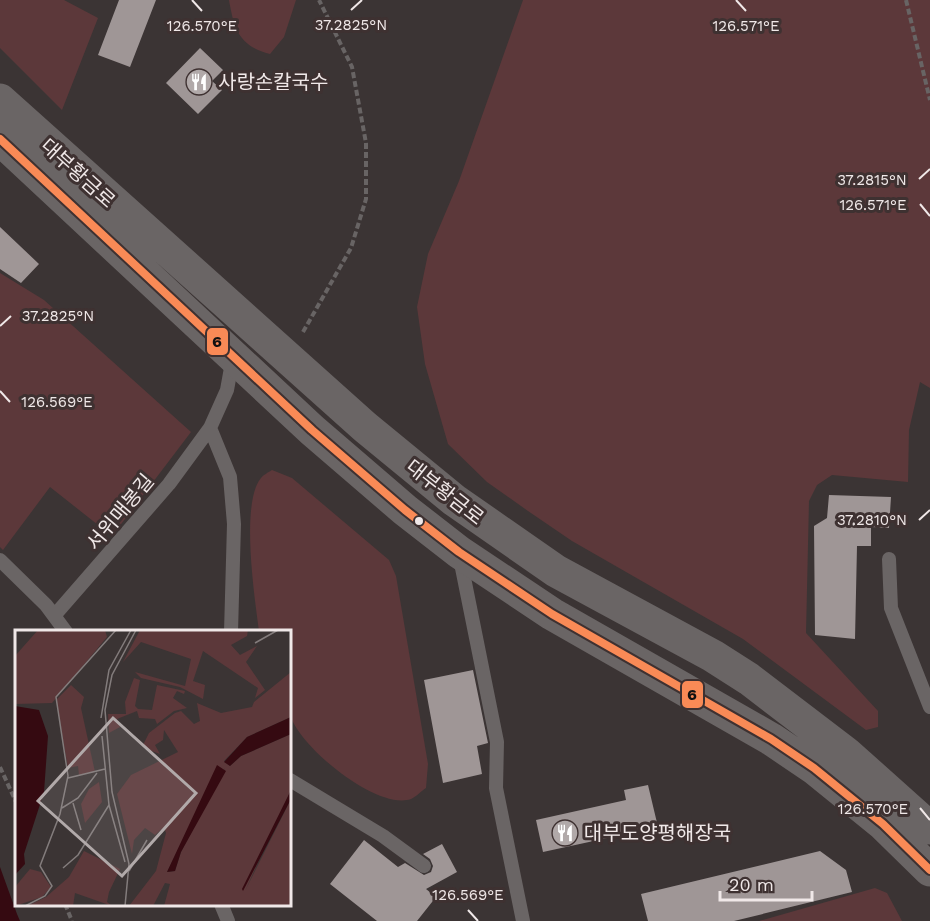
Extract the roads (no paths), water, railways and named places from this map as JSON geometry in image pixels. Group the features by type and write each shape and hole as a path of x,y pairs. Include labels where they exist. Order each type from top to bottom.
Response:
{"main road":[{"name":"대부황금로","path":"0,100 40,139 405,461 478,518 556,571 703,650 749,679 846,753 930,828"},
{"name":"대부황금로","path":"0,139 365,477 459,552 552,614 771,739 814,768 883,824 930,870"}],"lane":[{"name":"서위매봉길","path":"54,616 169,484 210,428 227,390 233,355"},
{"path":"210,428 230,477 234,524 231,630"},
{"name":"대부황금로","path":"459,552 497,742 496,788 523,921"},
{"path":"889,559 891,608 930,707"},
{"path":"0,560 64,630"},
{"path":"291,781 383,836 424,866"},
{"path":"222,906 228,921"}],"place":[{"name":"사랑손칼국수","path":"199,82"},
{"name":"대부도양평해장국","path":"565,833"}]}
